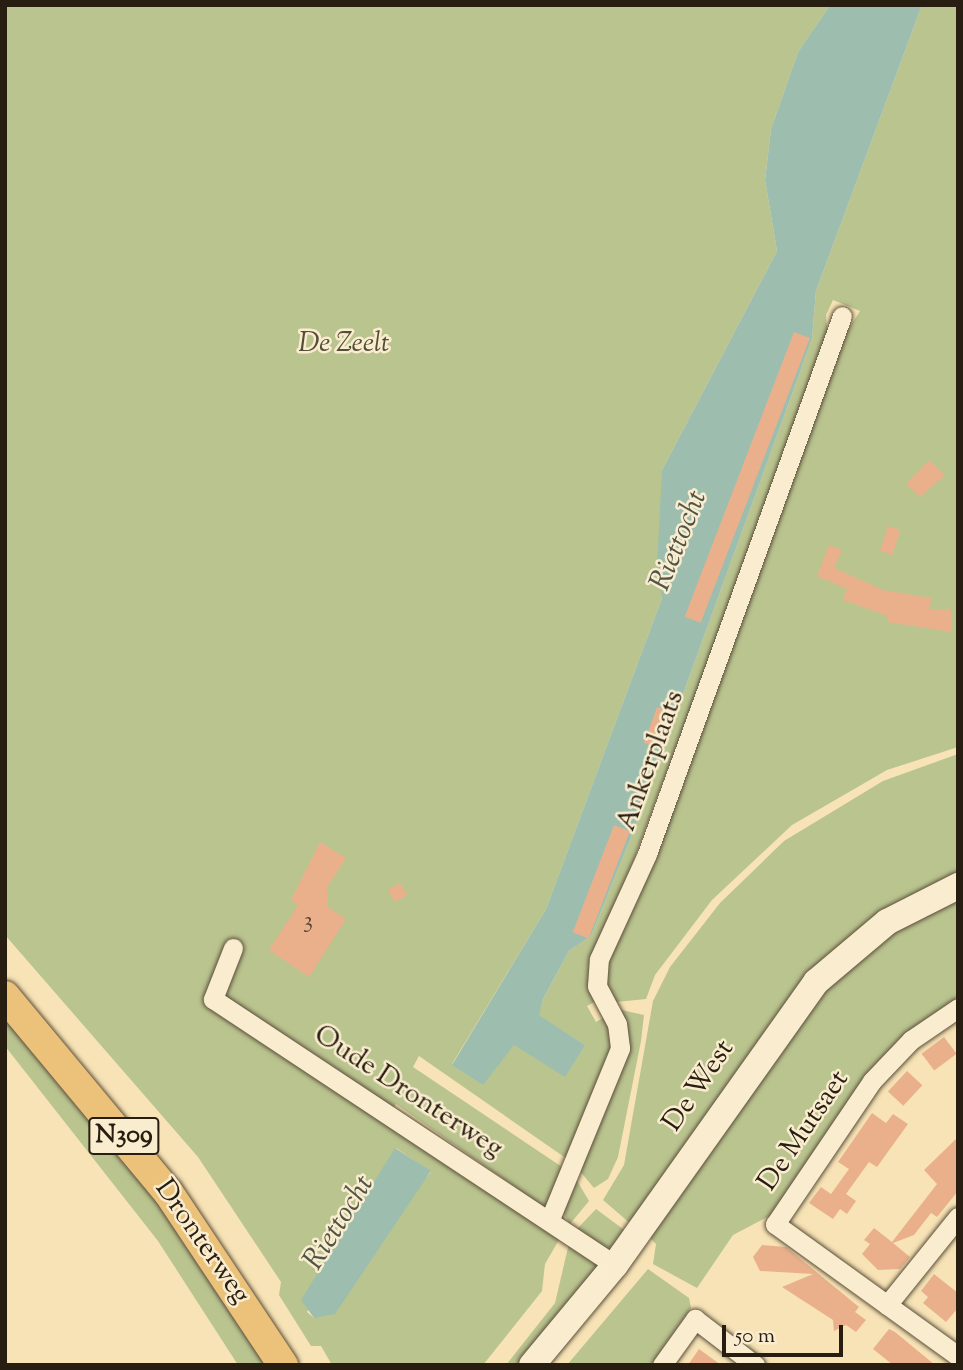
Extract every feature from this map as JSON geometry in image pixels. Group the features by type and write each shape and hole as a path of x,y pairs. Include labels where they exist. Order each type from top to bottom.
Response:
{"main road":[{"name":"De West","path":"532,1365 615,1265 816,982 887,922 958,886"},
{"name":"Dronterweg","path":"5,996 168,1192 283,1365"}],"street":[{"name":"Ankerplaats","path":"550,1219 620,1048 617,1024 597,986 599,959 647,854 842,316"},
{"name":"Oude Dronterweg","path":"233,948 213,999 550,1219 615,1265"},
{"name":"De Mutsaet","path":"958,1008 911,1040 872,1081 775,1224 958,1356"},
{"path":"887,1304 958,1217"},
{"path":"662,1365 695,1319 755,1365"}],"green space":[{"name":"De Zeelt","path":"5,5 830,5 798,52 771,129 765,180 777,251 662,470 662,598 546,909 452,1064 514,1045 585,1045 538,1015 543,999 569,951 591,936 630,840 812,339 816,291 922,5 958,5 958,747 887,770 792,825 712,900 655,975 646,999 616,1002 601,979 842,339 860,311 833,300 826,315 828,340 606,934 598,1000 587,1006 596,1022 608,1015 614,1046 570,1161 419,1056 413,1067 568,1171 548,1210 396,1104 387,1122 560,1238 545,1264 542,1291 483,1365 332,1365 321,1346 311,1346 279,1295 281,1282 198,1157 5,935","holes":["396,1148 431,1172 314,1318 307,1312"]},
{"path":"958,754 958,877 870,922 632,1225 603,1200 624,1165 653,1001 670,967 720,903 784,841 883,781"},
{"path":"958,894 958,1000 944,1008 771,1215 733,1235 697,1288 653,1264 656,1244 645,1233 771,1051 865,945"},
{"path":"5,1009 91,1108 274,1365 238,1365 158,1241 5,1046"},
{"path":"617,1009 644,1015 641,1041 618,1157 608,1179 594,1188 579,1170 611,1087"},
{"path":"576,1179 589,1201 570,1224 563,1212"},
{"path":"596,1209 627,1232 616,1246 606,1248 577,1229"},
{"path":"570,1239 598,1259 601,1270 521,1365 506,1365 555,1303"},
{"path":"648,1269 689,1298 691,1308 651,1365 567,1365"}],"water":[{"name":"Riettocht","path":"830,5 922,5 816,291 812,339 630,840 591,936 569,951 543,999 539,1015 585,1045 565,1077 514,1045 483,1085 452,1065 546,909 662,598 657,566 662,470 777,251 765,180 771,129 798,52"},
{"path":"395,1148 431,1171 335,1314 314,1318 301,1300"}],"building":[{"path":"794,332 810,338 701,623 685,617"},
{"path":"929,460 945,475 920,497 906,484"},
{"path":"888,526 900,530 892,555 880,551"},
{"path":"829,545 842,550 834,568 883,590 931,598 930,609 951,609 952,632 887,622 888,616 843,600 847,589 817,576"},
{"path":"657,707 671,712 658,748 644,743"},
{"path":"614,825 630,831 589,938 573,932"},
{"path":"320,842 346,858 327,887 328,907 346,919 309,977 269,950 298,905 291,900"},
{"path":"400,883 407,895 395,902 388,890"},
{"path":"944,1037 957,1054 934,1071 922,1054"},
{"path":"907,1071 922,1085 903,1106 888,1091"},
{"path":"872,1113 886,1123 893,1114 908,1124 877,1167 869,1162 846,1194 856,1201 847,1214 840,1209 833,1219 809,1203 821,1187 831,1194 849,1169 838,1162"},
{"path":"958,1137 958,1191 937,1217 931,1213 914,1235 893,1243 910,1257 900,1269 878,1270 862,1254 870,1244 864,1240 874,1228 892,1242 937,1184 924,1170"},
{"path":"762,1245 786,1247 859,1307 855,1312 866,1320 856,1332 846,1325 834,1331 833,1320 782,1287 813,1274 760,1271 753,1257"},
{"path":"934,1274 958,1293 958,1308 946,1322 923,1303 928,1297 921,1291"},
{"path":"889,1329 935,1365 893,1365 873,1349"},
{"path":"699,1349 721,1365 688,1365"}]}
